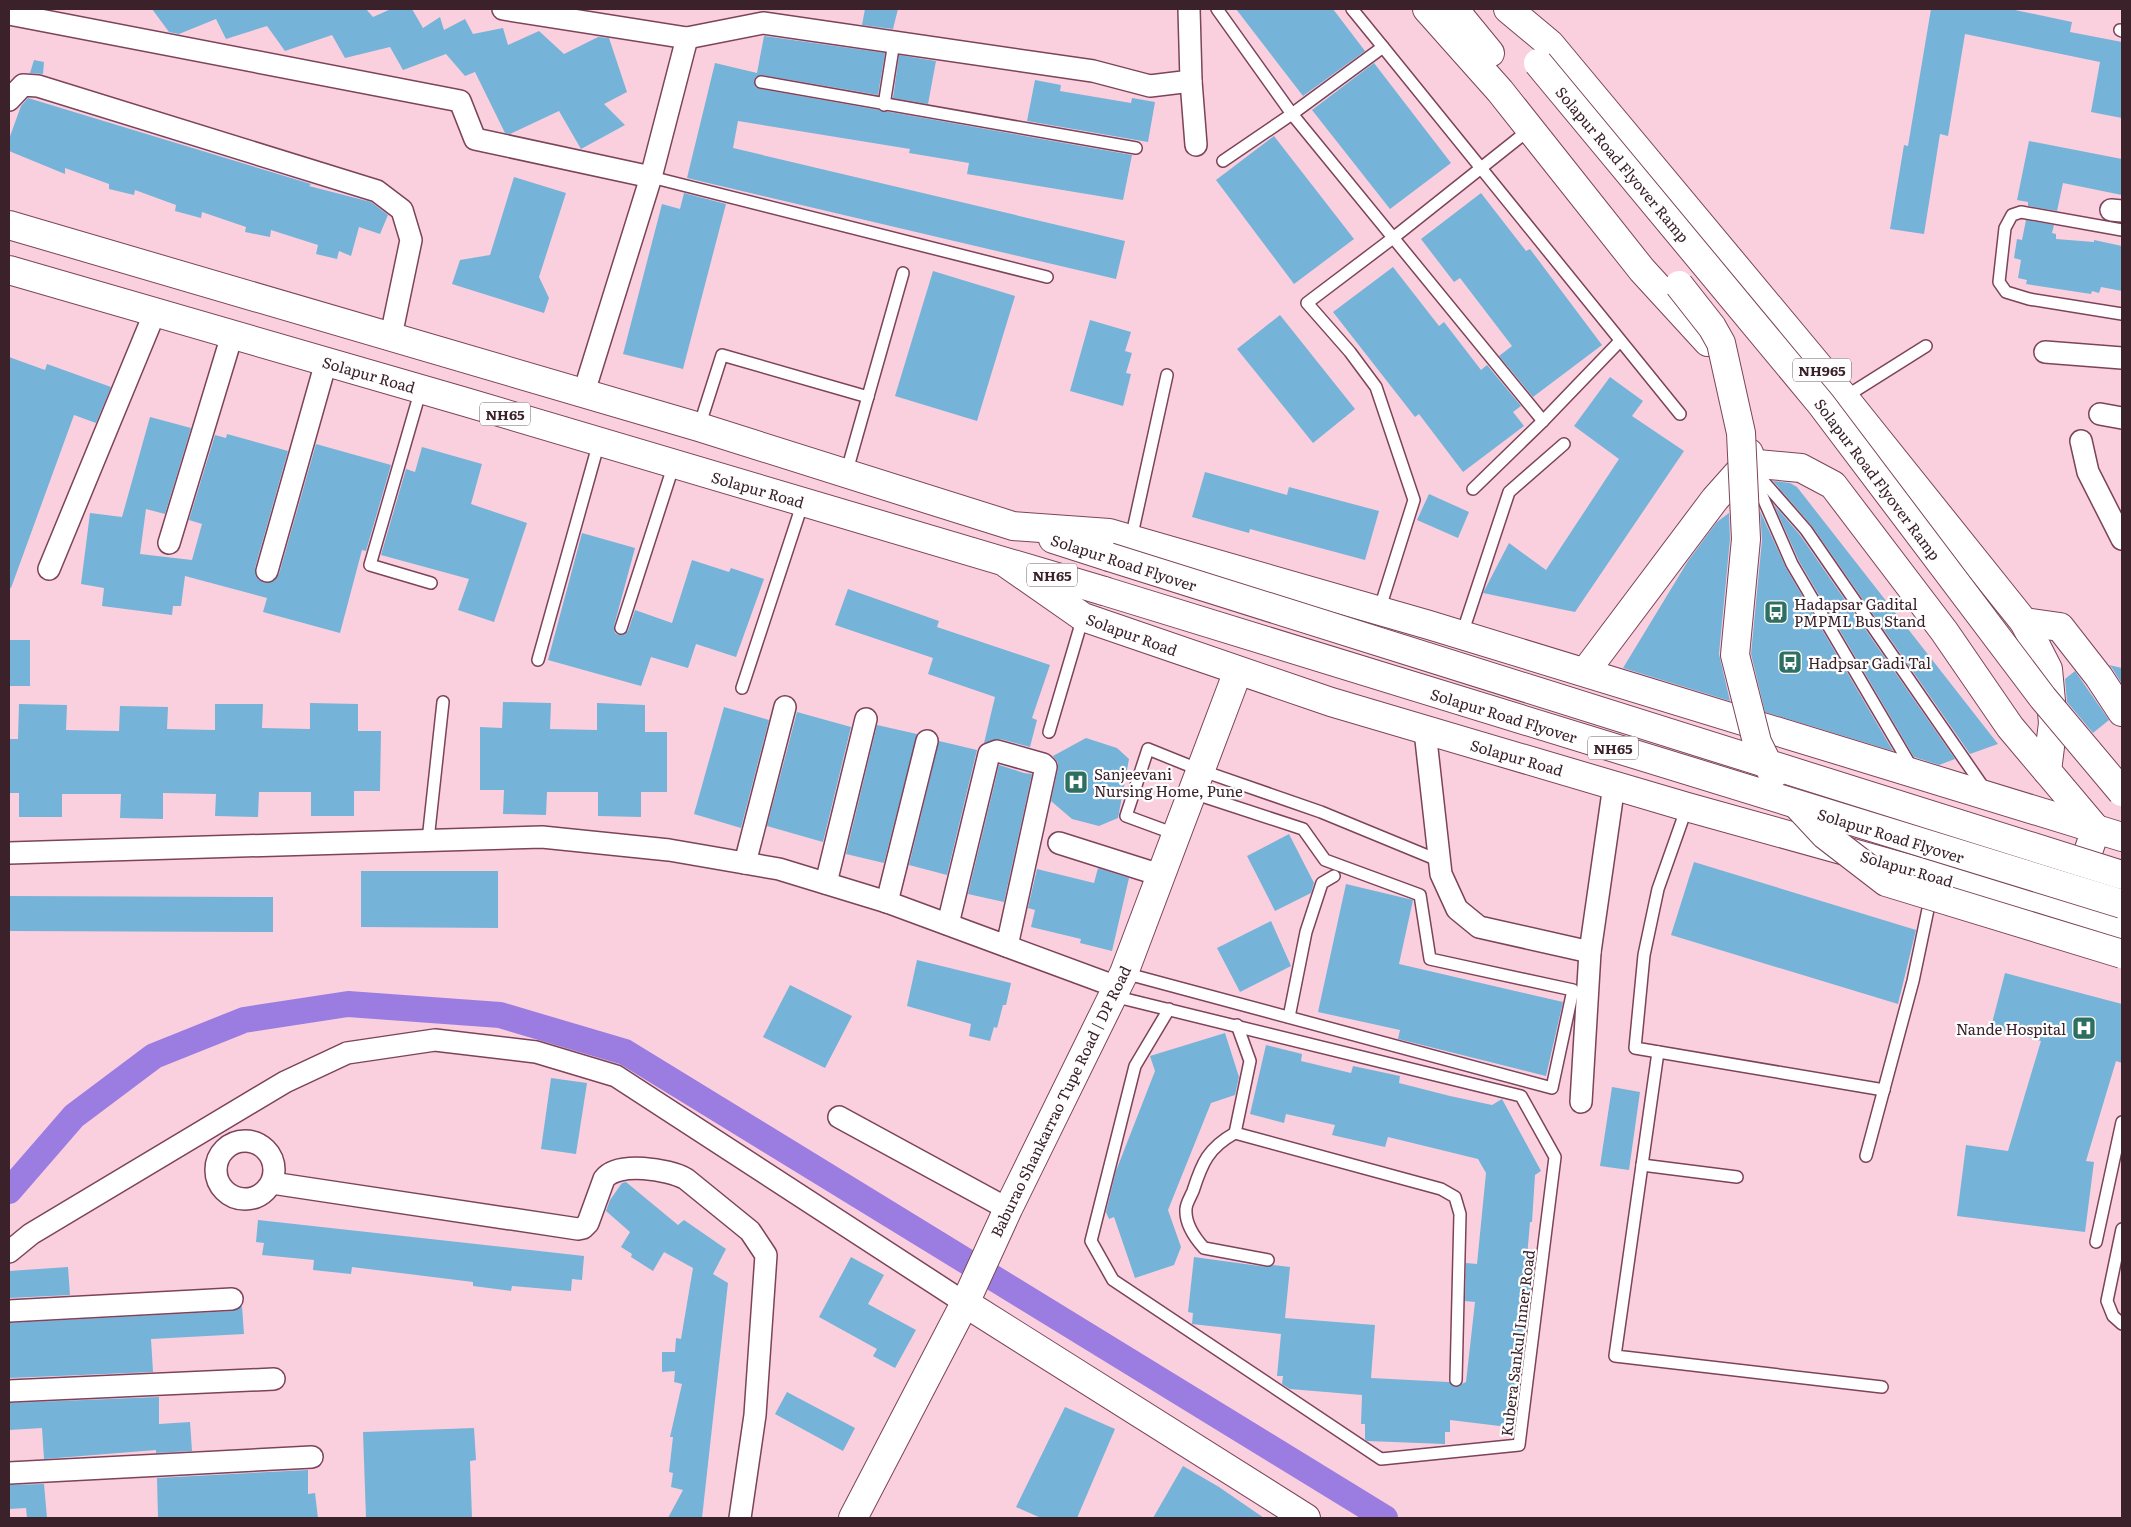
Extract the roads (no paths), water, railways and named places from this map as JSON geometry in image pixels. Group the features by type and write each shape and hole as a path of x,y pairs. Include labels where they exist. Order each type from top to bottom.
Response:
{"main road":[{"path":"1427,9 1530,129 1642,270 1681,310 1721,359 1739,388 1752,431 1747,463 1715,499 1585,672"},
{"path":"1454,9 1712,327 1721,343 1741,433 1743,462 1746,539 1736,655 1756,742 1779,787 1825,835 1886,882 2122,954"},
{"name":"Solapur Road Flyover Ramp","path":"1493,9 1822,404 2043,698 2122,792"},
{"name":"NH965","path":"1508,9 1550,44 1845,397 2024,622 2048,669 2054,723 2047,772"},
{"name":"NH65","path":"9,225 584,392 1013,526"},
{"name":"Solapur Road","path":"9,270 1001,560 1083,617 1238,672 1425,731 1935,876 2122,932"},
{"path":"1747,463 1801,468 1833,485 1944,631 2010,727 2096,829"},
{"path":"1013,526 1109,533 1131,539 1462,634 1917,776 2122,837"},
{"name":"Solapur Road Flyover","path":"1013,526 2122,875"},
{"name":"Solapur Road Flyover","path":"1001,560 2122,904"},
{"path":"2024,622 2060,627 2122,712"},
{"name":"Baburao Shankarrao Tupe Road | DP Road","path":"853,1518 968,1294 1118,985 1238,672"},
{"path":"2066,915 2096,829"},
{"path":"968,1294 1306,1518"}],"street":[{"path":"503,9 687,38 763,23 779,17 894,42 1093,71 1150,86 1190,81"},
{"path":"1189,9 1190,81 1196,145"},
{"path":"9,14 460,101 475,139 651,177"},
{"path":"584,392 651,177 687,38"},
{"path":"9,100 23,85 38,86 376,191 402,210 411,240 391,336"},
{"path":"49,569 155,312"},
{"path":"169,543 232,335"},
{"path":"2045,352 2122,358"},
{"path":"266,571 326,362"},
{"path":"2100,414 2122,418"},
{"path":"2082,442 2088,472 2122,539"},
{"path":"745,863 785,707"},
{"path":"826,883 866,719"},
{"path":"1425,731 1441,874 1457,909 1479,927 1590,952"},
{"path":"887,902 927,741"},
{"path":"948,924 989,754 997,751 1043,764 1046,767 1007,946"},
{"path":"1581,1102 1590,952 1614,785"},
{"path":"9,853 542,837 668,850 778,869 826,883 887,902 1118,985"},
{"path":"1059,843 1160,875"},
{"path":"9,1252 31,1234 285,1082 347,1053 435,1040 536,1052 616,1076 968,1294"},
{"path":"839,1117 1008,1209"},
{"path":"272,1183 578,1229 583,1228 588,1223 608,1173 616,1170 661,1169 675,1172 686,1179 750,1231 766,1255 755,1415 740,1518"},
{"path":"9,1311 232,1299"},
{"path":"9,1391 274,1379"},
{"path":"9,1473 312,1457"}],"lane":[{"path":"1217,9 1292,114 1542,421"},
{"path":"1352,9 1680,414"},
{"path":"884,105 894,42"},
{"path":"1223,161 1292,114 1383,47"},
{"path":"760,82 1136,148"},
{"path":"1379,610 1414,500 1376,387 1350,352 1307,303 1393,238 1530,129"},
{"path":"651,177 1047,277"},
{"path":"2122,230 2021,212 2012,215 2005,228 1999,282 2006,292 2028,299 2122,314"},
{"path":"846,474 903,273"},
{"path":"1472,489 1620,341"},
{"path":"1845,397 1926,346"},
{"path":"699,427 722,355 868,397"},
{"path":"1131,539 1166,375"},
{"path":"421,389 370,565 431,584"},
{"path":"538,660 599,442"},
{"path":"1462,634 1509,492 1564,444"},
{"path":"1747,463 1792,564 1917,776"},
{"path":"1747,463 1806,530 1991,798"},
{"path":"621,628 674,464"},
{"path":"742,688 803,502"},
{"path":"1049,732 1083,617"},
{"path":"428,840 443,702"},
{"path":"1118,985 1289,1017 1552,1088 1572,990 1430,959 1420,895 1325,860 1303,829 1195,781 1148,749 1126,816 1175,834"},
{"path":"1195,781 1321,812 1440,861"},
{"path":"1687,807 1658,889 1644,955 1635,1048 1884,1090"},
{"path":"1289,1017 1306,932 1319,891 1322,883 1334,876"},
{"path":"1866,1156 1913,981 1935,876"},
{"name":"Kubera Sankul Inner Road","path":"1118,985 1169,1009 1521,1096 1555,1157 1519,1446 1381,1459 1113,1280 1091,1241 1135,1066 1169,1009"},
{"path":"1235,1133 1250,1061 1237,1025"},
{"path":"1658,1052 1614,1356 1882,1387"},
{"path":"2096,1242 2122,1122"},
{"path":"1268,1260 1204,1248 1190,1226 1186,1209 1200,1169 1210,1151 1220,1141 1235,1133 1441,1189 1455,1197 1460,1214 1456,1380"},
{"path":"1642,1165 1737,1177"},
{"path":"2122,1228 2107,1301 2113,1316 2122,1324"}],"waterway":[{"path":"9,1191 74,1116 154,1056 244,1020 348,1004 500,1015 625,1052 1385,1518"}],"place":[{"name":"Hadapsar Gadital PMPML Bus Stand","path":"1776,612"},
{"name":"Hadpsar Gadi Tal","path":"1790,662"},
{"name":"Sanjeevani Nursing Home, Pune","path":"1076,782"},
{"name":"Nande Hospital","path":"2084,1028"}]}
